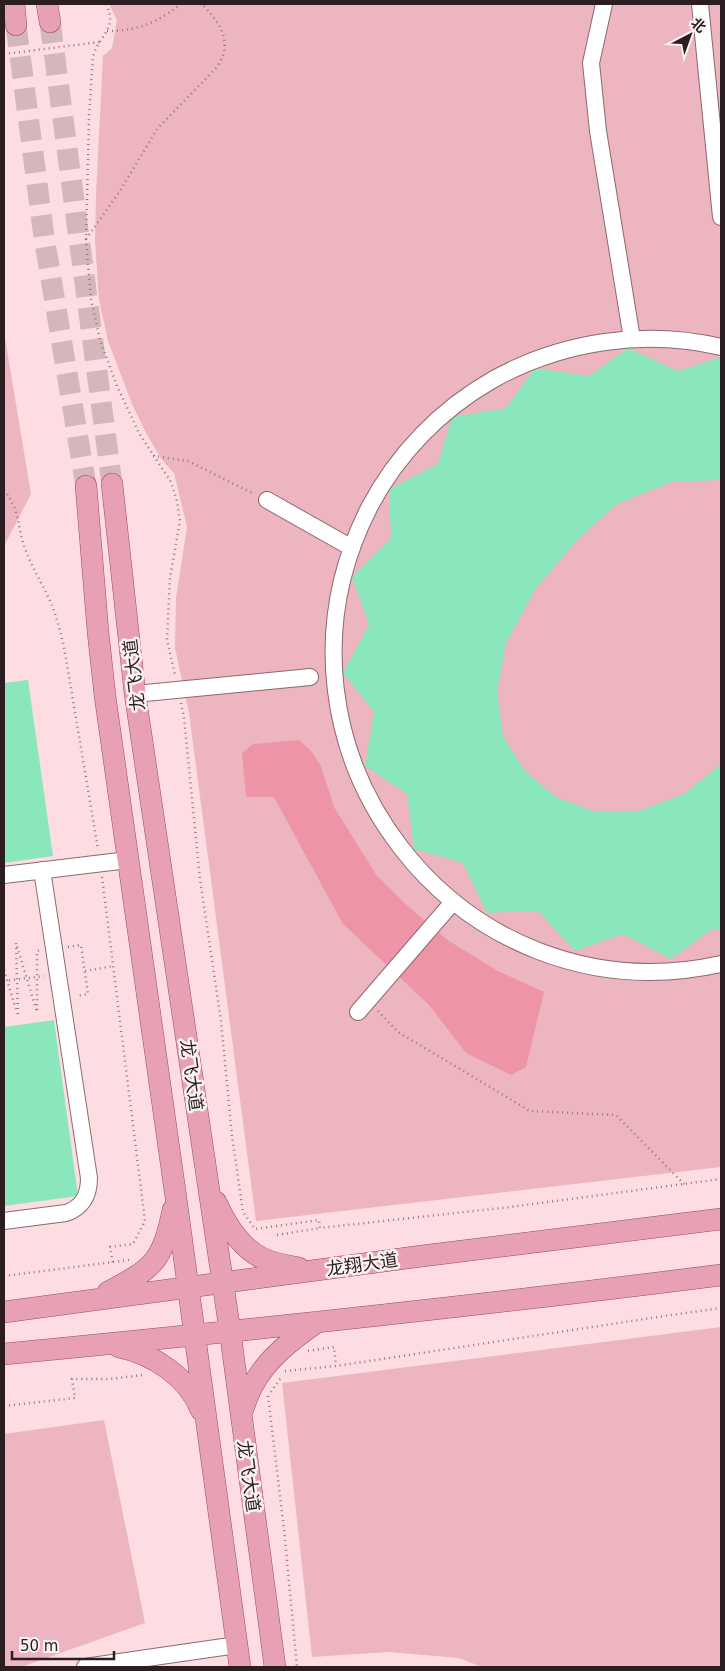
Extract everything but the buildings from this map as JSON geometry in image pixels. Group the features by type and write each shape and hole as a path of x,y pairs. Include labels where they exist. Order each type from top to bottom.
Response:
{"main road":[{"path":"14,4 16,25"},
{"name":"龙飞大道","path":"112,484 135,694 230,1331 274,1667"},
{"name":"龙飞大道","path":"86,486 105,696 240,1667"},
{"path":"209,1186 231,1230 263,1259 314,1271"},
{"path":"93,1300 139,1276 152,1264 162,1251 176,1198"},
{"name":"龙翔大道","path":"4,1312 721,1219"},
{"path":"4,1354 317,1322 721,1275"},
{"path":"241,1414 253,1384 267,1365 288,1344 317,1322"},
{"path":"104,1344 130,1349 151,1357 170,1371 187,1386 197,1400 207,1427"}],"street":[{"path":"604,4 592,63 598,131 632,339"},
{"path":"700,4 721,217"},
{"path":"721,347 685,340 632,339 605,341 579,346 529,362 482,386 460,401 440,418 403,456 374,500 352,548 338,598 334,650 334,676 342,728 359,778 383,824 398,846 415,866 453,902 488,926 518,942 574,962 616,970 642,972 693,969 721,964"},
{"path":"267,500 352,548"},
{"path":"135,694 310,677"},
{"path":"4,875 128,860"},
{"path":"4,1221 66,1213 74,1210 81,1205 89,1188 42,870"},
{"path":"363,1007 453,902"},
{"path":"85,1667 237,1644"}],"path":[{"path":"106,4 110,12 110,23 93,56 89,117 86,240 91,299 100,340 117,386 139,433 170,482 177,501 180,521 170,578 167,640 184,717 200,879 221,1021 232,1136 243,1212 255,1229 319,1220 320,1228"},
{"path":"107,31 126,31 140,28 181,4"},
{"path":"86,240 120,190 157,129 222,60 225,38 217,20 202,4"},
{"path":"4,54 100,42"},
{"path":"153,456 188,461 267,500"},
{"path":"4,490 17,511 20,536 60,628 97,843"},
{"path":"102,878 145,1221 133,1244 110,1247 113,1263"},
{"path":"4,970 5,981 18,1016 16,944 37,1012 37,950 81,945 88,994 62,998"},
{"path":"85,971 113,966"},
{"path":"5,981 58,974"},
{"path":"363,1007 398,1032 530,1111 616,1115 684,1184"},
{"path":"277,1235 320,1228 510,1207 721,1179"},
{"path":"4,1276 129,1260"},
{"path":"298,1667 284,1529 267,1397 286,1370 336,1366 721,1308"},
{"path":"307,1351 334,1347 336,1366"},
{"path":"4,1406 75,1398 72,1379 109,1379 142,1375"}],"shaded area":[{"path":"109,4 721,4 721,1167 256,1221 189,713 175,648 176,598 187,527 174,473 162,460 132,404 108,341 99,300 95,240 103,56 112,48 117,20"},
{"path":"4,332 31,494 4,546"},
{"path":"299,740 311,751 321,766 334,807 377,876 411,909 449,941 498,971 544,992 526,1067 511,1075 466,1053 429,1005 343,924 274,797 246,797 242,753 253,744"},
{"path":"721,1327 721,1667 482,1667 459,1658 388,1652 312,1657 282,1383"},
{"path":"104,1420 145,1623 21,1667 4,1667 4,1434"}],"tunnel":[{"path":"50,22 112,484"},
{"path":"16,25 44,237 86,486"}]}
